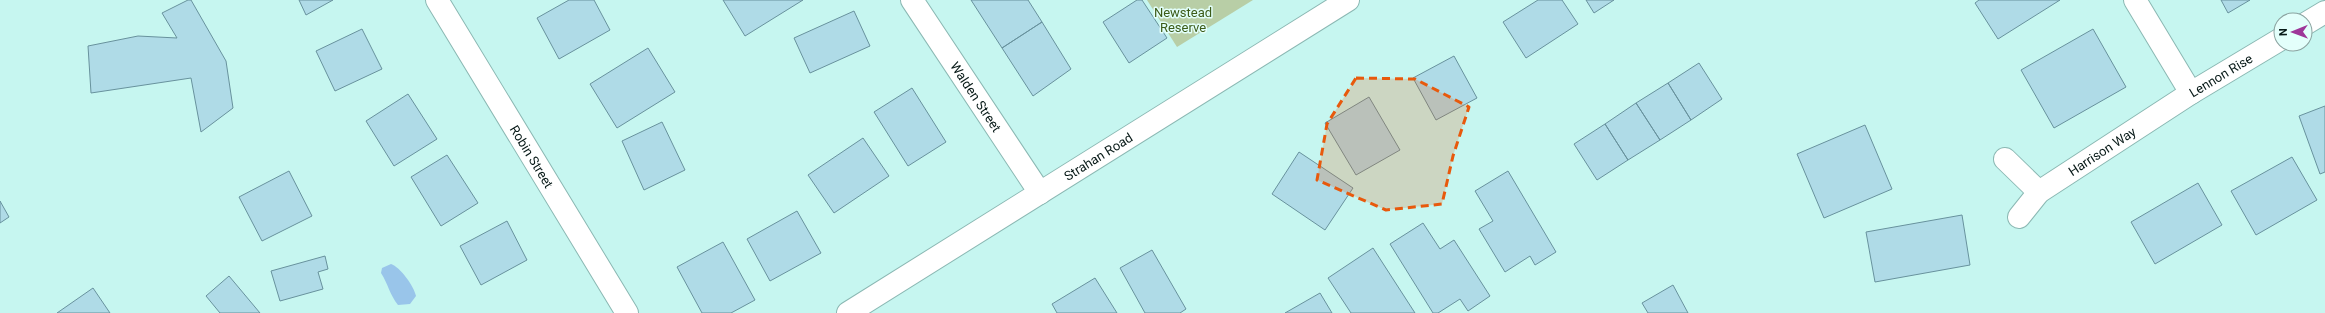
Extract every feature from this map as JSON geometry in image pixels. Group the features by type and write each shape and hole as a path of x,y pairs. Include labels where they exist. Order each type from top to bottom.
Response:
{"street":[{"name":"Robin Street","path":"436,0 627,313"},
{"name":"Walden Street","path":"912,0 1040,193"},
{"name":"Strahan Road","path":"848,313 1348,0"},
{"name":"Lennon Rise","path":"2134,0 2191,93 2273,44"},
{"path":"2313,19 2325,12"},
{"name":"Harrison Way","path":"2019,217 2039,192 2191,93"},
{"path":"2005,159 2039,192"}],"highlighted area":[{"path":"1356,78 1415,79 1469,107 1453,156 1442,204 1386,210 1317,180 1327,124"}],"green space":[{"name":"Newstead Reserve","path":"1147,0 1253,0 1177,47"}],"water":[{"path":"391,264 406,277 413,287 416,296 410,304 398,305 381,273 382,268"}],"building":[{"path":"188,0 191,0 226,61 233,108 201,132 191,78 91,93 88,46 138,36 177,38 162,13"},
{"path":"299,0 333,0 306,15"},
{"path":"569,0 594,0 610,30 559,59 537,18"},
{"path":"723,0 803,0 745,36"},
{"path":"971,0 1028,0 1042,22 1002,48"},
{"path":"1137,0 1142,0 1167,38 1129,63 1103,22"},
{"path":"1538,0 1562,0 1578,24 1526,58 1503,22"},
{"path":"1586,0 1614,0 1594,13"},
{"path":"1979,0 2060,0 1998,39 1975,3"},
{"path":"2221,0 2250,0 2228,13"},
{"path":"854,11 870,46 810,73 794,38"},
{"path":"1042,22 1071,69 1033,96 1002,48"},
{"path":"362,29 382,69 335,91 316,51"},
{"path":"2093,29 2126,87 2054,128 2021,70"},
{"path":"648,48 675,92 617,128 590,84"},
{"path":"1454,56 1477,98 1436,120 1413,78"},
{"path":"1699,63 1722,99 1691,120 1668,83"},
{"path":"1668,83 1691,120 1660,140 1636,103"},
{"path":"912,88 946,142 908,166 874,112"},
{"path":"408,94 437,139 394,166 366,121"},
{"path":"1369,97 1400,150 1356,175 1325,123"},
{"path":"1636,103 1660,140 1628,160 1605,124"},
{"path":"2325,106 2325,172 2320,174 2299,116"},
{"path":"662,122 685,170 644,190 622,141"},
{"path":"1605,124 1628,160 1597,180 1574,144"},
{"path":"1865,125 1892,189 1824,218 1797,154"},
{"path":"863,138 889,176 834,213 808,175"},
{"path":"1299,152 1353,188 1325,230 1272,194"},
{"path":"447,155 478,203 441,226 411,177"},
{"path":"2292,157 2317,200 2256,235 2231,191"},
{"path":"289,171 312,216 262,241 239,197"},
{"path":"1508,171 1556,252 1535,265 1530,256 1505,272 1479,229 1493,221 1475,191"},
{"path":"2198,183 2222,225 2155,264 2131,222"},
{"path":"0,201 9,217 0,223"},
{"path":"797,211 821,253 770,281 747,239"},
{"path":"1962,215 1970,265 1875,282 1866,232"},
{"path":"507,221 527,260 481,285 460,246"},
{"path":"1423,223 1440,249 1454,240 1490,296 1468,311 1460,299 1438,313 1433,313 1390,244"},
{"path":"723,242 755,300 731,313 702,313 677,267"},
{"path":"1373,248 1415,313 1351,313 1328,278"},
{"path":"1152,250 1186,309 1180,313 1145,313 1120,268"},
{"path":"325,256 328,269 318,272 323,289 280,301 271,271"},
{"path":"229,276 260,313 220,313 206,296"},
{"path":"1095,278 1117,313 1057,313 1052,304"},
{"path":"1673,285 1688,313 1648,313 1642,303"},
{"path":"93,288 110,313 57,313"},
{"path":"1320,293 1332,313 1285,313"}]}
